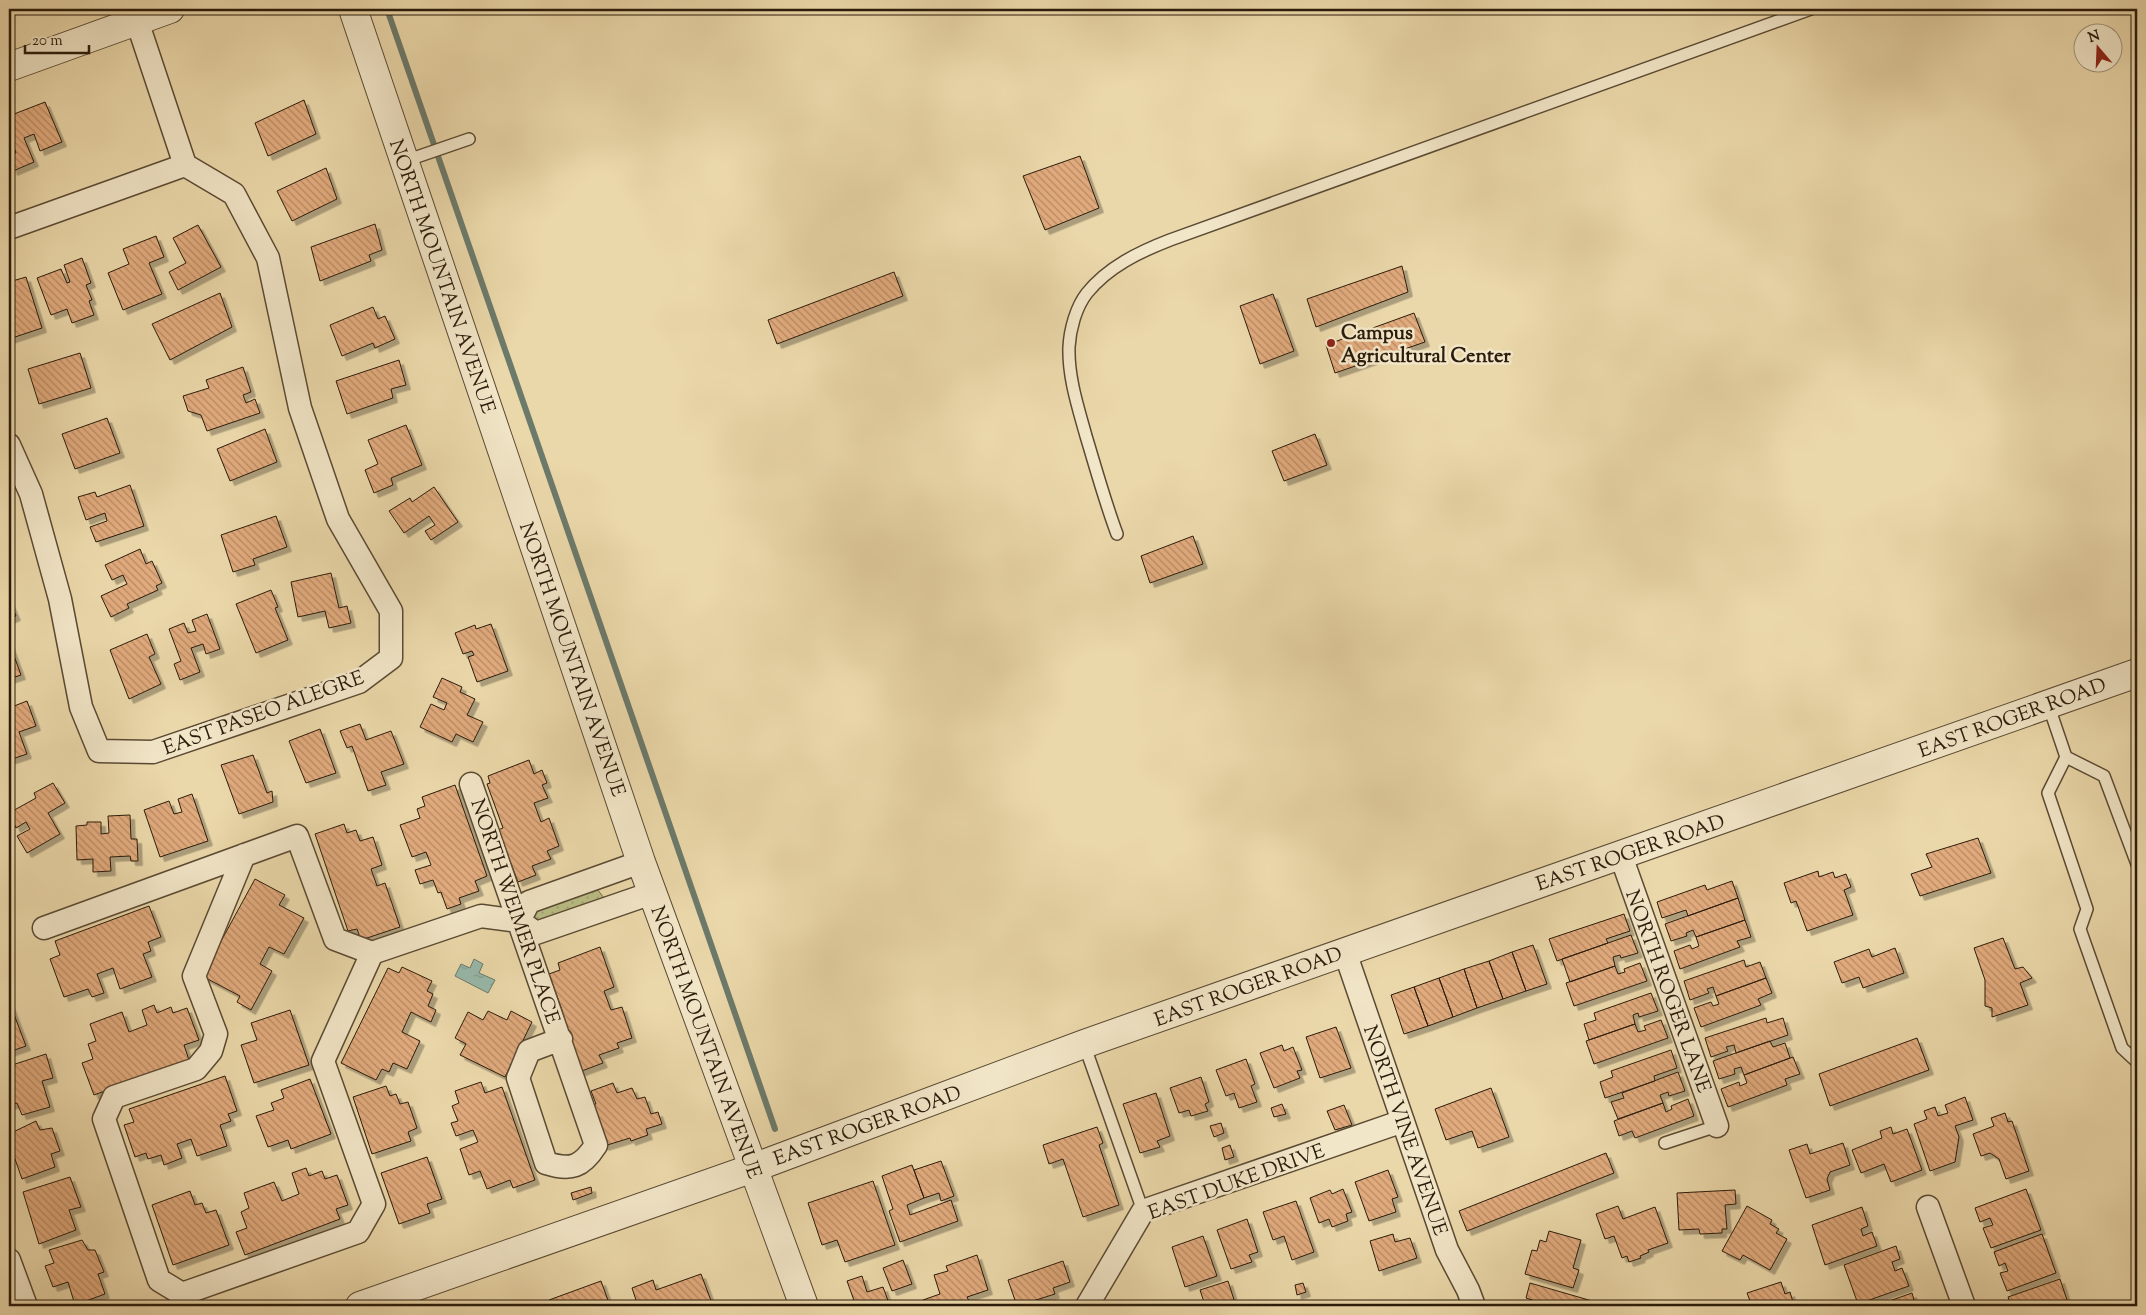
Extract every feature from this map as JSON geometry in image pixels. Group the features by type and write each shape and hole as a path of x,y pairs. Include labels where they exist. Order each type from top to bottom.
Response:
{"street":[{"path":"9,67 170,9"},
{"name":"NORTH MOUNTAIN AVENUE","path":"353,9 415,158 641,862 804,1306"},
{"path":"9,228 185,165 137,21"},
{"name":"EAST PASEO ALEGRE","path":"9,445 32,494 60,599 81,707 100,751 153,752 360,682 391,658 391,611 338,519 300,408 268,258 234,194 185,165"},
{"name":"EAST ROGER ROAD","path":"360,1306 753,1168 1084,1044 2137,673"},
{"name":"NORTH WEIMER PLACE","path":"471,784 561,1039 596,1145 586,1161 563,1168 546,1163 518,1078 528,1051 561,1039"},
{"path":"44,928 297,836 336,939 372,953 481,916 519,921 536,933 652,893"},
{"path":"244,855 194,976 216,1034 211,1051 196,1069 114,1097 104,1119 159,1280 182,1294 358,1232 374,1204 323,1061 372,953"},
{"name":"NORTH ROGER LANE","path":"1621,856 1717,1126"},
{"path":"519,921 529,902 641,862"},
{"name":"NORTH VINE AVENUE","path":"1345,952 1447,1250 1468,1290 1474,1306"},
{"name":"EAST DUKE DRIVE","path":"1087,1306 1143,1211 1403,1121"},
{"path":"1928,1207 1964,1306"},
{"path":"9,1260 26,1306"}],"lane":[{"path":"1117,534 1104,498 1074,394 1069,346 1074,317 1086,293 1109,272 1139,252 1170,240 1811,9"},
{"path":"415,158 469,139"},
{"path":"2048,704 2066,757 2104,776 2137,864"},
{"path":"2066,757 2048,793 2087,909 2080,929 2122,1048 2137,1062"},
{"path":"1084,1044 1143,1211"},
{"path":"1665,1143 1717,1126"}],"green space":[{"path":"597,889 604,898 541,924 531,918 535,911"}],"water":[{"path":"474,959 483,964 479,973 495,980 488,993 455,976 461,964 470,968"}],"building":[{"path":"304,100 316,134 268,156 255,123"},
{"path":"45,102 62,142 40,151 34,134 24,138 34,162 13,171 9,156 16,153 9,134 9,116"},
{"path":"1080,156 1099,208 1045,230 1023,176"},
{"path":"326,168 337,199 292,221 277,191"},
{"path":"375,224 382,250 369,255 371,261 320,281 311,247"},
{"path":"198,225 221,267 178,290 169,272 186,263 173,238"},
{"path":"156,236 164,257 149,263 162,294 123,310 108,273 129,264 123,249"},
{"path":"82,258 91,283 86,285 92,300 89,301 94,315 72,323 67,309 51,315 37,278 61,269 67,283 70,282 64,265"},
{"path":"1402,266 1408,292 1316,327 1307,299"},
{"path":"894,272 903,296 777,344 768,320"},
{"path":"26,277 42,328 9,339 9,282"},
{"path":"220,293 232,327 170,360 152,324"},
{"path":"1273,294 1294,351 1260,364 1240,306"},
{"path":"373,307 378,319 385,316 395,339 375,348 373,343 342,356 330,325"},
{"path":"1414,313 1425,342 1335,373 1326,345"},
{"path":"80,353 91,388 39,404 28,369"},
{"path":"399,360 406,385 391,389 393,398 347,414 336,381"},
{"path":"243,367 251,392 243,395 246,403 255,399 260,413 207,431 201,415 188,411 183,396 209,388 206,380"},
{"path":"107,418 120,453 75,469 62,434"},
{"path":"406,425 422,465 391,478 393,485 374,493 365,470 378,464 368,440"},
{"path":"265,429 277,462 230,481 217,449"},
{"path":"1315,434 1327,465 1284,481 1272,451"},
{"path":"130,485 144,526 96,542 90,527 107,521 105,513 86,520 78,497 95,492 97,497"},
{"path":"434,487 458,522 431,540 425,531 435,525 429,516 404,533 389,511 410,498 412,502"},
{"path":"276,516 287,547 253,559 255,565 233,572 221,535"},
{"path":"1193,536 1203,564 1150,583 1141,556"},
{"path":"140,549 146,564 152,561 162,583 156,586 158,590 127,604 129,608 111,617 101,596 127,584 123,575 112,580 105,565"},
{"path":"331,573 339,608 347,606 351,623 329,628 325,611 298,617 291,582"},
{"path":"271,590 278,607 275,608 288,640 256,653 236,604"},
{"path":"9,600 16,616 9,619"},
{"path":"207,614 220,649 206,654 203,644 191,648 200,672 180,680 174,664 181,661 169,629 184,623 188,633 196,631 192,620"},
{"path":"491,624 508,671 477,682 468,657 474,655 472,651 463,654 455,633 475,625 476,629"},
{"path":"147,634 155,654 149,657 161,684 129,699 110,650"},
{"path":"9,642 21,675 9,679"},
{"path":"442,678 462,687 460,692 475,699 467,715 483,722 473,742 456,734 452,742 420,727 431,704 444,710 447,703 433,697"},
{"path":"27,701 36,726 19,732 27,754 9,760 9,708"},
{"path":"360,724 366,740 391,731 404,764 381,772 386,785 368,791 352,746 347,748 340,731"},
{"path":"320,729 336,773 306,783 289,741"},
{"path":"253,755 267,793 272,791 273,802 239,814 221,765"},
{"path":"529,760 534,774 542,770 547,783 542,785 548,798 534,803 541,822 549,818 559,846 547,851 551,859 532,866 536,875 518,882 498,830 503,828 487,784 490,783 488,776"},
{"path":"53,783 65,803 48,813 60,834 27,853 17,836 30,829 26,822 16,828 9,813 36,798 34,793"},
{"path":"455,785 487,876 475,881 479,891 459,898 461,904 447,909 441,892 438,893 433,880 420,884 415,870 431,865 426,852 412,857 400,825 420,818 417,809 425,806 422,797"},
{"path":"192,794 208,841 160,857 144,810 169,801 174,814 182,812 178,799"},
{"path":"130,815 131,839 137,839 138,861 131,861 130,856 110,857 111,871 93,872 93,859 77,860 76,826 87,825 87,822 101,822 101,834 109,833 108,816"},
{"path":"344,824 347,833 356,830 360,841 373,837 382,865 371,869 377,886 385,883 400,927 361,940 357,929 348,931 315,834"},
{"path":"1978,838 1991,873 1920,896 1911,874 1932,867 1926,854"},
{"path":"1818,871 1819,877 1833,872 1835,878 1846,874 1851,887 1844,890 1853,915 1807,931 1796,901 1791,903 1784,883"},
{"path":"255,879 285,895 279,905 304,918 284,954 269,947 260,964 272,971 251,1010 237,1002 240,996 202,976"},
{"path":"1732,881 1738,898 1688,916 1686,910 1662,918 1657,902 1705,885 1707,890"},
{"path":"1738,898 1745,920 1696,937 1693,930 1686,933 1687,936 1671,941 1665,924"},
{"path":"149,906 161,937 148,942 151,951 143,954 152,977 120,989 113,968 97,974 104,993 92,997 88,989 64,997 50,959 60,955 55,941"},
{"path":"1624,914 1630,931 1606,939 1608,943 1557,961 1549,939"},
{"path":"1745,920 1751,937 1737,941 1740,947 1680,969 1674,951 1690,945 1692,949 1699,946 1696,937"},
{"path":"1631,935 1638,953 1621,958 1620,955 1613,957 1615,966 1570,982 1562,959"},
{"path":"2003,938 2015,969 2023,967 2032,978 2020,983 2028,1005 1992,1017 1992,1008 1985,1006 1985,980 1974,948"},
{"path":"1533,945 1547,984 1526,991 1512,952"},
{"path":"600,947 614,987 604,991 611,1010 622,1007 632,1038 617,1043 619,1048 599,1055 603,1063 579,1072 559,1014 563,1013 549,974 560,970 558,963"},
{"path":"1895,948 1904,973 1863,988 1859,977 1842,983 1834,962 1869,949 1872,957"},
{"path":"1512,952 1526,991 1503,999 1489,961"},
{"path":"1744,960 1746,967 1760,962 1766,978 1716,996 1713,987 1707,989 1709,993 1690,1000 1684,981"},
{"path":"1489,961 1503,999 1477,1008 1464,969"},
{"path":"1640,963 1647,981 1574,1006 1566,983 1615,966 1618,974 1625,972 1624,969"},
{"path":"402,967 432,981 427,991 433,994 428,1006 436,1010 431,1022 411,1012 402,1032 420,1041 407,1069 393,1063 389,1072 382,1069 376,1080 341,1063 388,968 399,973"},
{"path":"1464,969 1477,1008 1453,1017 1439,978"},
{"path":"1439,978 1453,1017 1428,1026 1414,987"},
{"path":"1766,978 1772,993 1758,999 1761,1005 1701,1027 1694,1008 1711,1002 1713,1006 1719,1004 1716,996"},
{"path":"1414,987 1428,1026 1404,1034 1391,995"},
{"path":"1651,993 1658,1011 1639,1017 1638,1013 1633,1015 1635,1024 1589,1040 1584,1024 1596,1020 1594,1013"},
{"path":"9,1001 26,1046 9,1052"},
{"path":"154,1005 157,1013 171,1007 173,1013 187,1008 199,1040 184,1045 189,1060 94,1095 82,1063 93,1059 88,1044 96,1041 90,1024 122,1012 129,1032 147,1025 142,1010"},
{"path":"290,1010 309,1065 254,1083 241,1045 257,1040 251,1023"},
{"path":"488,1011 507,1020 511,1011 532,1022 505,1077 460,1055 466,1044 455,1038 468,1012 483,1020"},
{"path":"1766,1018 1767,1023 1783,1018 1788,1035 1736,1053 1734,1045 1726,1047 1728,1051 1711,1057 1705,1038"},
{"path":"1661,1020 1668,1038 1594,1064 1586,1041 1635,1024 1638,1032 1646,1030 1644,1026"},
{"path":"1336,1027 1351,1068 1320,1078 1306,1037"},
{"path":"1917,1038 1929,1070 1830,1106 1819,1074"},
{"path":"1770,1041 1773,1047 1785,1043 1790,1058 1744,1075 1741,1067 1734,1069 1735,1074 1719,1079 1713,1061"},
{"path":"1282,1045 1284,1051 1293,1047 1302,1070 1297,1071 1300,1078 1274,1088 1260,1053"},
{"path":"1671,1050 1677,1068 1654,1076 1655,1081 1605,1098 1600,1082 1613,1077 1611,1071"},
{"path":"46,1054 53,1078 42,1081 50,1107 22,1115 17,1103 9,1105 9,1066"},
{"path":"1793,1057 1800,1074 1785,1079 1787,1085 1728,1107 1721,1089 1739,1082 1740,1086 1747,1083 1744,1075"},
{"path":"1246,1059 1255,1084 1251,1086 1257,1102 1239,1108 1234,1093 1226,1096 1216,1070"},
{"path":"1678,1072 1685,1091 1669,1096 1668,1092 1660,1095 1663,1103 1618,1119 1611,1102 1624,1098 1622,1093"},
{"path":"225,1076 237,1111 228,1114 231,1121 220,1125 227,1146 197,1156 191,1139 177,1144 182,1158 164,1165 161,1155 148,1159 146,1153 135,1157 124,1125 134,1122 129,1109"},
{"path":"1201,1077 1209,1102 1205,1104 1208,1111 1191,1116 1189,1110 1179,1113 1170,1088"},
{"path":"310,1079 331,1134 291,1149 288,1140 268,1147 256,1116 274,1110 271,1103 284,1098 281,1090"},
{"path":"481,1082 485,1093 502,1087 535,1180 513,1188 510,1180 487,1189 480,1171 469,1175 460,1149 478,1142 473,1130 456,1136 451,1123 458,1121 452,1106 459,1103 455,1091"},
{"path":"613,1083 617,1093 632,1088 637,1099 645,1097 651,1114 658,1112 662,1124 646,1129 648,1135 631,1141 630,1138 604,1146 590,1106 596,1104 591,1091"},
{"path":"386,1086 390,1096 396,1094 400,1104 408,1102 417,1128 408,1132 411,1141 372,1154 353,1097"},
{"path":"1491,1088 1509,1137 1478,1148 1472,1131 1446,1140 1435,1109"},
{"path":"1156,1093 1170,1136 1157,1141 1160,1147 1140,1153 1123,1104"},
{"path":"1965,1097 1973,1120 1955,1126 1959,1137 1955,1162 1930,1171 1914,1124 1927,1119 1924,1111 1935,1107 1938,1116 1948,1113 1945,1105"},
{"path":"1688,1099 1694,1116 1635,1138 1632,1131 1619,1136 1614,1121 1663,1103 1666,1112 1672,1109 1671,1106"},
{"path":"1282,1104 1286,1114 1274,1117 1271,1108"},
{"path":"1344,1105 1352,1125 1335,1130 1327,1111"},
{"path":"2005,1113 2008,1122 2012,1121 2029,1171 2006,1179 1999,1159 1990,1153 1981,1156 1973,1134 1994,1126 1991,1118"},
{"path":"36,1121 40,1130 52,1128 60,1151 51,1154 55,1167 22,1179 9,1142 9,1134"},
{"path":"1221,1123 1224,1133 1214,1137 1210,1126"},
{"path":"1097,1127 1103,1143 1099,1145 1119,1205 1083,1217 1063,1159 1049,1164 1043,1145"},
{"path":"1891,1127 1893,1134 1907,1129 1922,1170 1891,1182 1884,1164 1861,1173 1852,1150 1882,1138 1880,1131"},
{"path":"1843,1143 1850,1165 1830,1172 1827,1179 1830,1190 1806,1198 1789,1150 1807,1144 1810,1154"},
{"path":"1230,1145 1234,1157 1225,1160 1222,1148"},
{"path":"1606,1153 1614,1173 1467,1231 1459,1211"},
{"path":"427,1157 442,1199 427,1204 430,1213 399,1224 381,1173"},
{"path":"941,1161 954,1196 941,1201 939,1193 924,1198 914,1170"},
{"path":"912,1165 924,1198 907,1205 910,1215 951,1200 958,1221 900,1242 889,1211 893,1209 882,1176"},
{"path":"306,1168 309,1176 322,1171 325,1179 337,1175 348,1205 336,1209 340,1219 245,1255 236,1232 247,1228 241,1212 249,1208 244,1193 274,1182 282,1201 299,1194 292,1173"},
{"path":"1388,1170 1398,1197 1392,1199 1396,1212 1369,1221 1355,1182"},
{"path":"70,1177 81,1207 69,1210 76,1230 39,1244 23,1192"},
{"path":"873,1181 895,1245 845,1262 837,1240 822,1245 808,1203"},
{"path":"591,1187 592,1193 573,1200 571,1193"},
{"path":"1343,1189 1352,1212 1346,1214 1348,1221 1332,1227 1329,1219 1319,1223 1310,1198 1330,1190 1332,1194"},
{"path":"2026,1189 2041,1230 1991,1248 1983,1228 1993,1225 1990,1218 1980,1222 1975,1208"},
{"path":"1735,1190 1736,1204 1725,1205 1727,1229 1722,1229 1722,1233 1700,1234 1699,1229 1679,1230 1677,1193"},
{"path":"190,1191 195,1205 202,1203 206,1213 216,1210 229,1245 173,1265 152,1205"},
{"path":"1296,1201 1314,1252 1292,1260 1284,1236 1273,1240 1263,1212"},
{"path":"1618,1206 1623,1219 1655,1207 1668,1243 1648,1250 1649,1252 1640,1256 1641,1258 1629,1262 1627,1256 1622,1258 1614,1236 1605,1239 1596,1214"},
{"path":"1747,1206 1772,1220 1770,1224 1779,1229 1776,1233 1787,1239 1770,1270 1743,1255 1740,1260 1722,1251"},
{"path":"1862,1207 1868,1226 1861,1229 1863,1236 1872,1232 1877,1246 1825,1265 1812,1225"},
{"path":"1247,1219 1258,1252 1249,1255 1252,1262 1231,1269 1217,1230"},
{"path":"1549,1231 1581,1240 1573,1268 1579,1270 1573,1288 1525,1274 1532,1250 1537,1251 1540,1240 1546,1242"},
{"path":"1393,1234 1395,1242 1410,1238 1417,1258 1379,1271 1370,1241"},
{"path":"2042,1234 2056,1273 2007,1291 2000,1273 2008,1271 2005,1263 1999,1266 1994,1252"},
{"path":"1203,1236 1217,1276 1185,1287 1172,1247"},
{"path":"82,1240 88,1250 95,1250 104,1272 98,1274 105,1294 75,1305 68,1282 53,1287 45,1266 54,1263 49,1250"},
{"path":"1896,1246 1900,1259 1892,1262 1895,1271 1902,1268 1909,1286 1858,1304 1844,1265"},
{"path":"977,1255 988,1290 967,1297 970,1303 960,1306 926,1306 923,1300 940,1294 934,1275 948,1271 946,1266"},
{"path":"903,1260 912,1284 892,1291 883,1268"},
{"path":"1063,1261 1070,1282 1053,1288 1055,1294 1017,1306 1008,1280"},
{"path":"701,1274 713,1306 638,1306 632,1288 653,1280 656,1290"},
{"path":"862,1276 867,1292 883,1287 890,1306 856,1306 847,1281"},
{"path":"2060,1279 2069,1306 2011,1306 2008,1297"},
{"path":"601,1281 610,1306 551,1306 549,1300"},
{"path":"1228,1281 1236,1306 1200,1306 1205,1305 1200,1290"},
{"path":"1781,1282 1785,1294 1790,1292 1793,1302 1798,1301 1799,1306 1752,1306 1747,1293"},
{"path":"1303,1283 1306,1292 1297,1295 1295,1285"},
{"path":"1530,1283 1606,1305 1531,1306 1532,1300 1526,1298"},
{"path":"1912,1293 1916,1306 1875,1306"}],"waterway":[{"path":"387,9 775,1129"}],"place":[{"name":"Campus Agricultural Center","path":"1331,343"}]}
